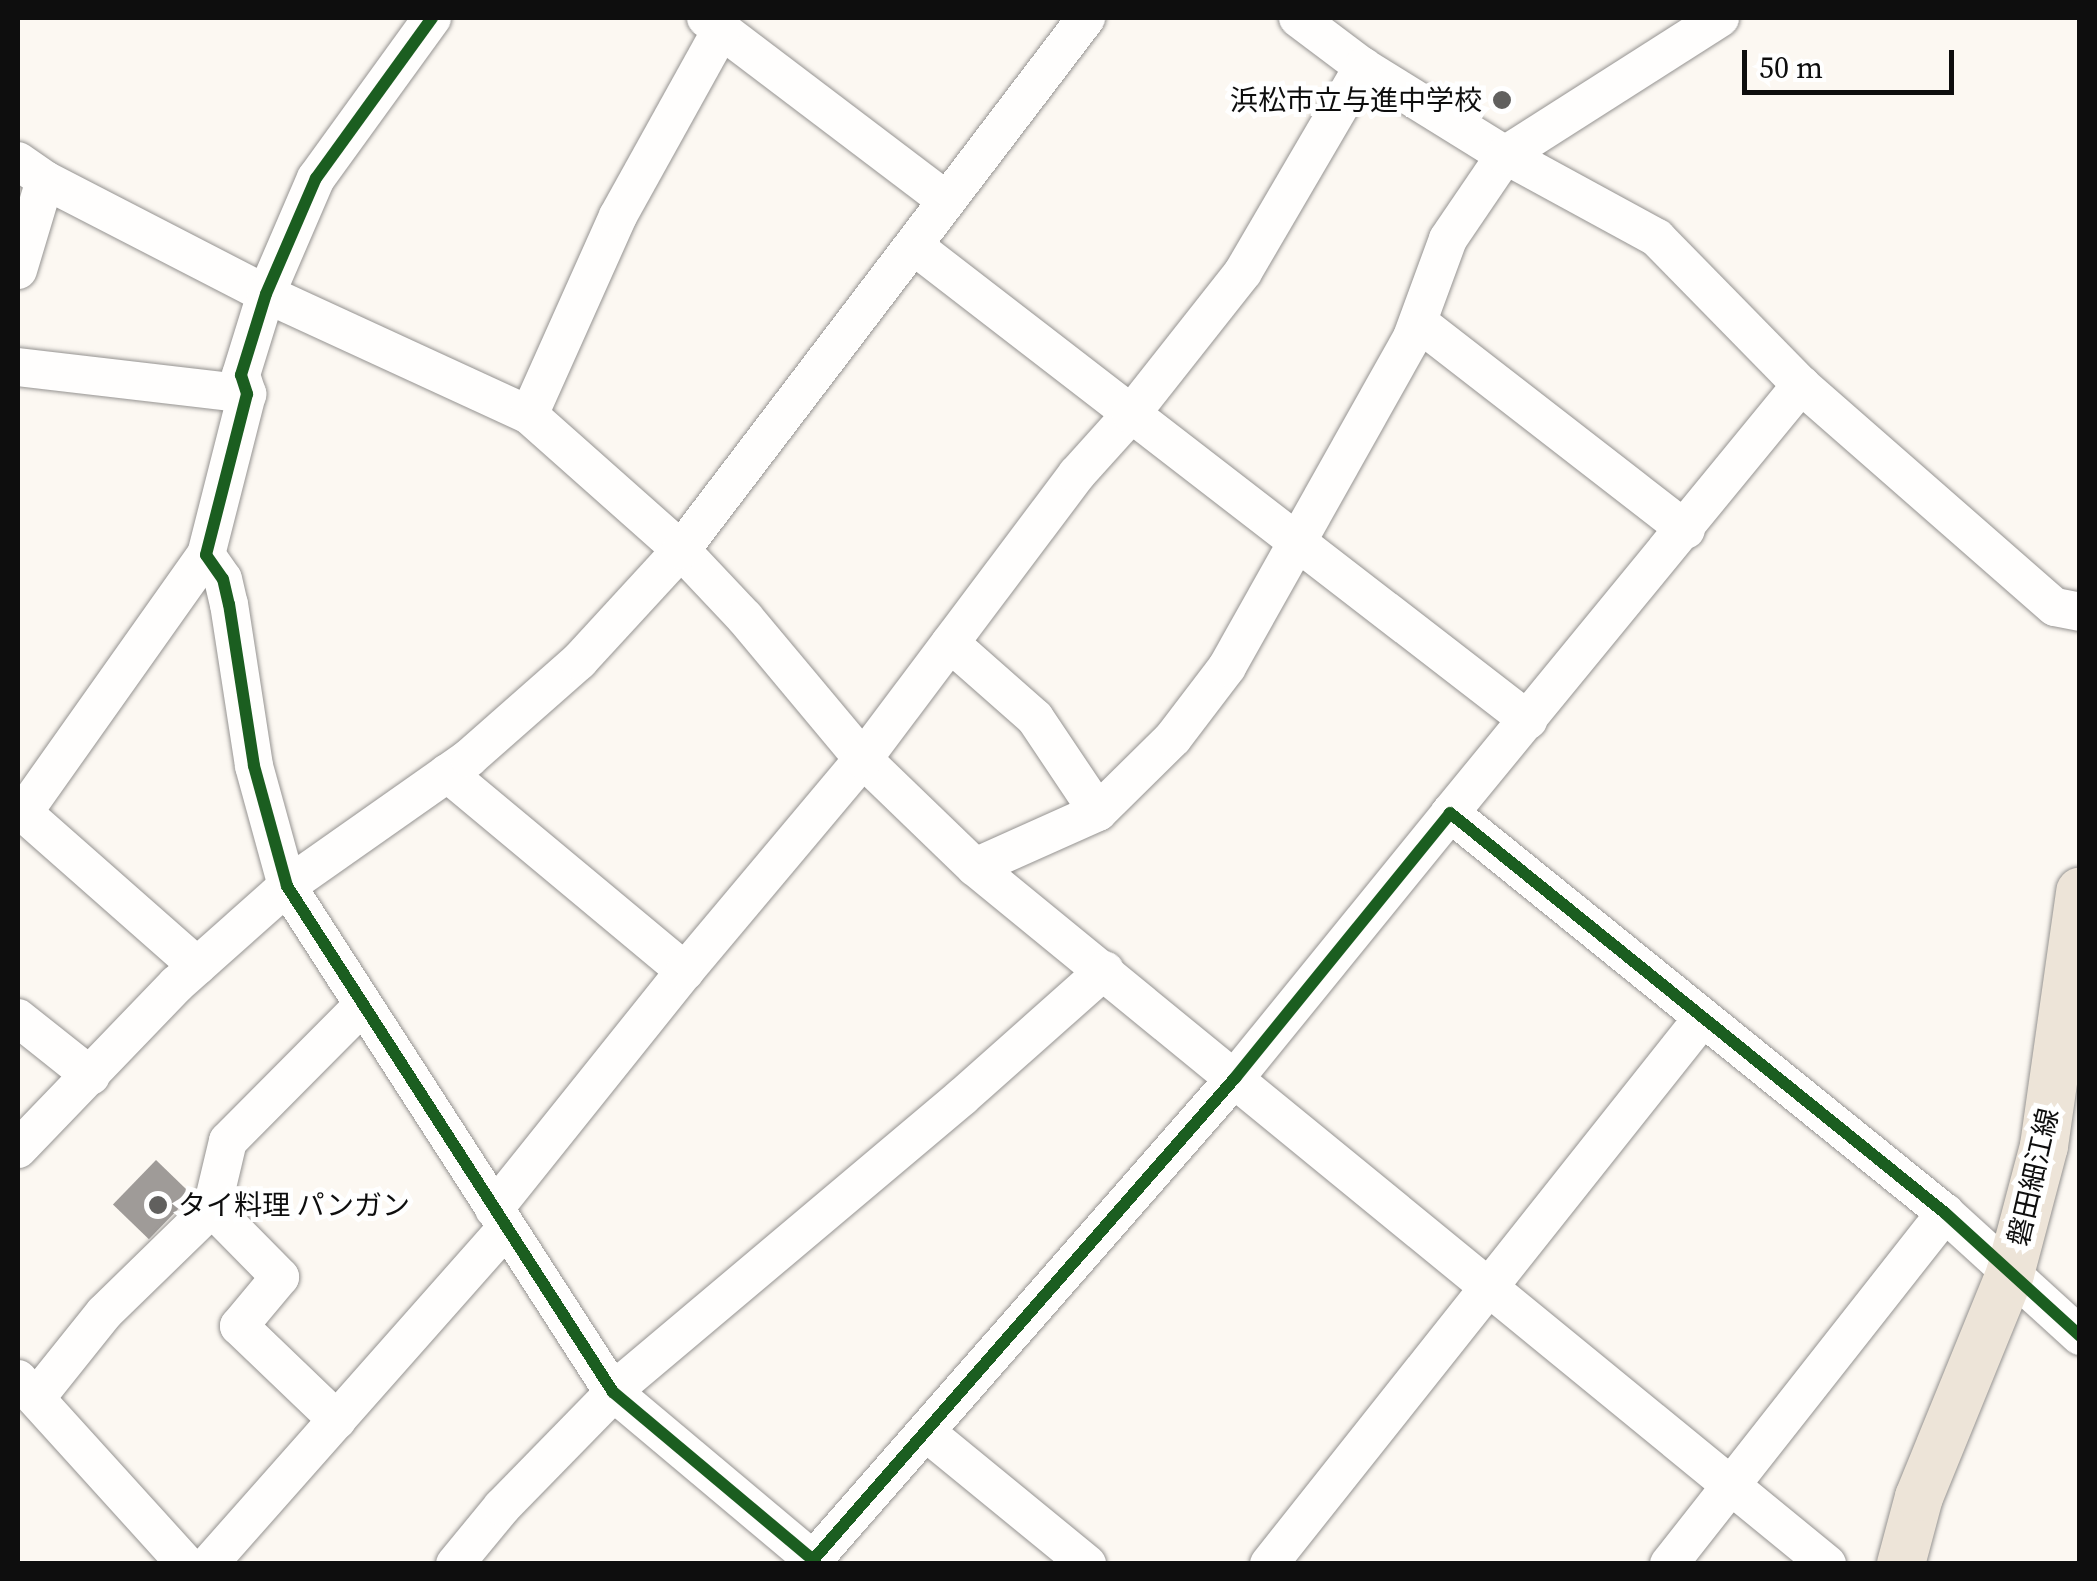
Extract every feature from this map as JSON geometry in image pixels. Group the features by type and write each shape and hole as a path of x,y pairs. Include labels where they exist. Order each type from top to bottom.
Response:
{"main road":[{"name":"磐田細江線","path":"1900,1564 1920,1497 2010,1274 2044,1146 2073,1002 2080,892"}],"street":[{"path":"198,966 20,811 206,554 246,394 242,375 266,294 316,178 432,18"},
{"path":"18,1149 198,966 287,886 446,773 579,662 681,550 790,401 914,246 1086,18"},
{"path":"1298,18 1363,67 1505,155 1656,238 1801,385 2055,607 2080,612"},
{"path":"976,868 1098,812 1174,738 1228,666 1300,544 1418,322 1448,239 1505,155 1720,18"},
{"path":"529,415 618,216 714,24 946,200"},
{"path":"209,1564 338,1420 499,1220 684,971 863,759 1076,474 1131,414 1243,272 1363,67"},
{"path":"18,270 32,171 266,294 529,415 681,550 746,618 863,759 976,868 1828,1564"},
{"path":"914,246 1528,720"},
{"path":"1418,322 1686,530"},
{"path":"18,367 246,394"},
{"path":"206,554 223,580 229,604 254,766 287,886 361,1007 613,1392 813,1560 1235,1078 1801,385"},
{"path":"950,643 1035,718 1098,812"},
{"path":"446,773 684,971"},
{"path":"1450,813 1701,1020 1945,1213 2080,1336"},
{"path":"456,1564 502,1507 613,1392 1105,970"},
{"path":"186,1564 27,1389 212,1208 228,1141 361,1007"},
{"path":"18,1018 91,1076"},
{"path":"1270,1564 1487,1284 1701,1020"},
{"path":"212,1208 280,1277 240,1326 338,1420"},
{"path":"1669,1564 1945,1213"},
{"path":"927,1433 1087,1564"}],"building":[{"name":"タイ料理 パンガン","path":"156,1160 192,1195 149,1239 113,1205"}],"cycle path":[{"path":"432,18 316,178 266,294 241,375 247,394 206,555 223,579 229,604 254,766 287,886 613,1392 813,1560 1235,1078 1450,813 1945,1213 2080,1336"}],"place":[{"name":"浜松市立与進中学校","path":"1502,100"},
{"name":"タイ料理 パンガン","path":"158,1205"}]}
